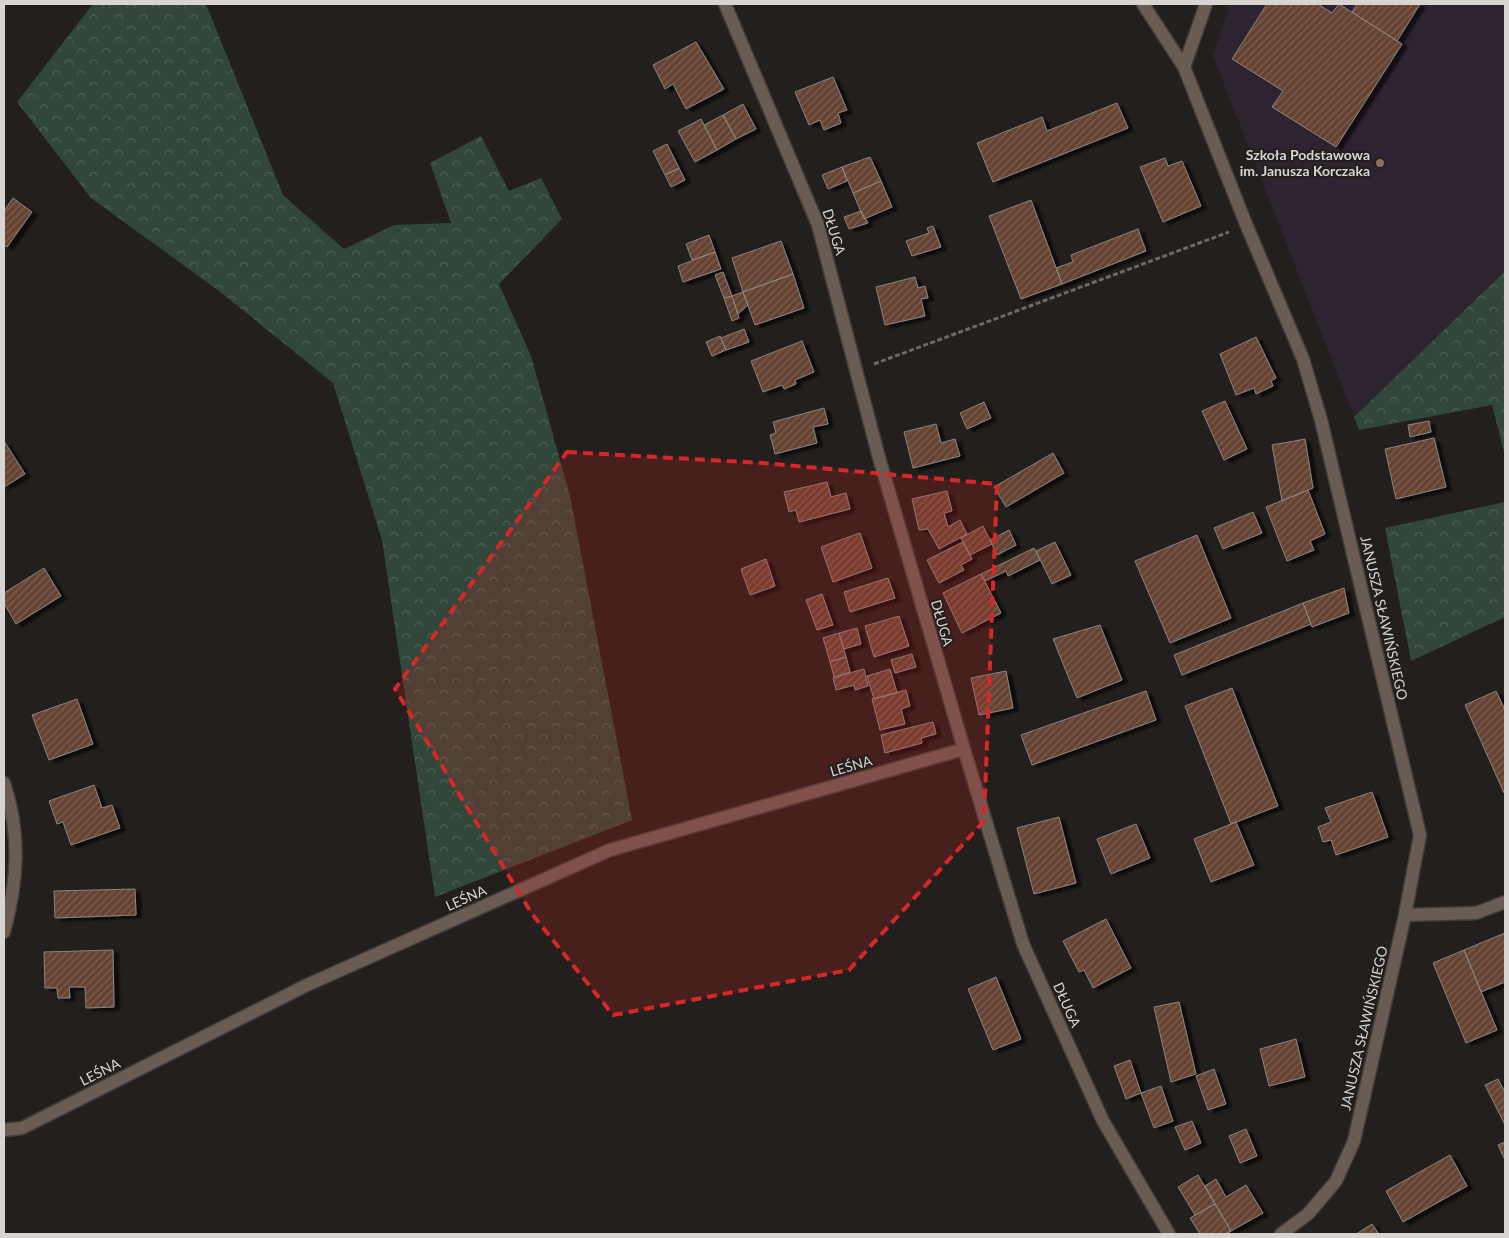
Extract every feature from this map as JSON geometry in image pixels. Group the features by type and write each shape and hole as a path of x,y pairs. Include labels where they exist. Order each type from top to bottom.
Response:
{"street":[{"name":"DŁUGA","path":"725,4 818,225 854,369 964,750 1023,944 1103,1121 1169,1234"},
{"name":"JANUSZA SŁAWIŃSKIEGO","path":"1143,4 1184,67 1246,224 1303,359 1321,420 1420,835 1405,915 1354,1141 1336,1181 1308,1214 1281,1234"},
{"path":"1184,67 1206,4"},
{"name":"LEŚNA","path":"4,1130 22,1128 307,985 610,850 964,750"},
{"path":"4,783 12,810 16,845 16,876 4,932"},
{"path":"1405,915 1476,914 1505,902"}],"path":[{"path":"854,369 868,366 1233,230"}],"highlighted area":[{"path":"567,452 763,463 997,484 984,821 849,970 613,1015 532,914 395,689"}],"shaded area":[{"name":"Szkoła Podstawowa im. Janusza Korczaka","path":"1230,4 1505,4 1505,271 1354,417 1213,56"}],"green space":[{"path":"93,4 206,4 283,195 344,249 394,225 451,223 430,163 481,136 509,191 541,178 562,219 499,284 531,356 570,496 632,820 435,897 382,540 333,383 219,291 91,198 17,102"},
{"path":"1505,271 1505,456 1492,405 1359,430 1354,417"},
{"path":"1505,502 1505,617 1411,661 1385,528"}],"building":[{"path":"1267,4 1318,4 1332,13 1339,4 1402,44 1336,147 1272,107 1283,91 1232,59"},
{"path":"1357,4 1420,4 1397,41 1352,12"},
{"path":"696,42 724,89 686,109 673,84 665,89 653,65"},
{"path":"833,77 847,110 838,113 841,123 824,130 820,120 809,125 795,92"},
{"path":"1117,103 1128,128 993,182 977,143 1042,117 1047,131"},
{"path":"743,104 756,129 736,139 723,115"},
{"path":"723,115 736,139 717,150 704,125"},
{"path":"701,119 717,150 695,162 678,131"},
{"path":"667,144 679,168 665,175 653,151"},
{"path":"870,157 881,181 853,193 842,167"},
{"path":"1165,158 1168,166 1182,161 1201,206 1163,222 1140,167"},
{"path":"842,167 847,181 828,189 822,175"},
{"path":"679,168 685,180 671,187 665,175"},
{"path":"881,181 892,207 864,219 853,193"},
{"path":"13,198 32,212 7,247 4,245 4,211"},
{"path":"1031,200 1062,284 1021,299 989,216"},
{"path":"861,211 868,223 849,229 844,217"},
{"path":"933,226 941,247 912,256 906,241 929,233 927,228"},
{"path":"1138,229 1146,251 1062,284 1056,268 1073,262 1071,255"},
{"path":"709,235 715,252 692,260 686,244"},
{"path":"781,241 793,274 743,292 732,258"},
{"path":"715,252 721,269 683,282 678,266"},
{"path":"723,272 732,296 724,298 715,275"},
{"path":"793,274 804,308 755,325 743,292"},
{"path":"915,277 918,288 925,286 928,298 921,299 925,316 885,325 876,287"},
{"path":"743,292 748,305 738,314 732,296"},
{"path":"732,296 739,318 732,321 724,298"},
{"path":"744,329 749,342 726,350 721,338"},
{"path":"720,336 726,350 712,356 706,342"},
{"path":"1256,337 1276,378 1271,381 1273,386 1256,394 1254,388 1236,395 1220,354"},
{"path":"802,341 814,372 795,380 796,384 784,389 782,385 763,392 751,361"},
{"path":"1225,401 1247,449 1224,460 1202,411"},
{"path":"984,402 991,418 967,429 960,413"},
{"path":"824,408 828,424 813,427 817,443 775,454 770,435 776,433 773,422"},
{"path":"1429,421 1431,432 1410,437 1408,425"},
{"path":"936,424 941,443 955,439 960,456 913,468 904,432"},
{"path":"1434,438 1446,487 1396,499 1385,449"},
{"path":"1305,439 1313,488 1282,501 1272,445"},
{"path":"4,441 25,474 4,487"},
{"path":"1053,453 1064,473 1006,507 994,487"},
{"path":"827,482 831,497 846,493 850,509 799,522 796,510 789,512 784,492"},
{"path":"1308,490 1325,534 1310,541 1314,550 1287,561 1266,507"},
{"path":"947,491 952,511 944,513 948,527 960,520 967,534 939,549 928,529 919,530 912,499"},
{"path":"1253,512 1262,533 1223,549 1214,528"},
{"path":"983,526 992,544 970,555 961,538"},
{"path":"1009,530 1016,545 997,555 990,540"},
{"path":"860,533 872,568 833,582 821,547"},
{"path":"1197,535 1231,618 1170,643 1135,561"},
{"path":"963,542 972,559 961,565 964,570 939,583 927,560"},
{"path":"1055,542 1071,575 1052,584 1036,551"},
{"path":"1034,548 1040,560 1008,576 1006,571 985,581 981,574"},
{"path":"766,559 775,586 750,595 741,569"},
{"path":"44,568 61,596 16,624 4,603 4,593"},
{"path":"981,574 1001,613 962,633 943,593"},
{"path":"888,578 895,598 850,612 844,592"},
{"path":"1344,588 1349,613 1312,627 1303,603"},
{"path":"822,594 833,625 817,630 806,600"},
{"path":"1303,603 1311,624 1182,675 1174,655"},
{"path":"899,616 909,646 874,657 865,626"},
{"path":"1100,625 1122,680 1077,698 1053,639"},
{"path":"857,628 861,644 844,649 839,633"},
{"path":"839,633 846,657 830,662 823,638"},
{"path":"912,654 916,667 895,673 891,660"},
{"path":"846,657 850,672 834,677 830,662"},
{"path":"864,669 868,686 855,690 854,685 836,690 833,678"},
{"path":"890,669 897,693 874,699 867,676"},
{"path":"1006,671 1013,708 979,715 971,678"},
{"path":"1232,688 1278,806 1231,824 1185,706"},
{"path":"906,690 910,706 901,709 905,724 880,730 872,699"},
{"path":"1146,691 1156,720 1032,765 1021,735"},
{"path":"1496,691 1505,710 1504,793 1465,705"},
{"path":"77,699 93,744 49,760 32,715"},
{"path":"933,722 936,734 921,738 922,743 885,753 881,735"},
{"path":"94,785 102,808 112,805 120,828 71,845 63,822 57,824 49,801"},
{"path":"1372,792 1388,837 1336,855 1331,840 1323,842 1318,827 1331,822 1325,808"},
{"path":"1059,817 1076,883 1034,894 1017,828"},
{"path":"1236,822 1254,865 1211,882 1194,839"},
{"path":"1136,824 1150,858 1111,874 1097,839"},
{"path":"135,889 136,915 55,918 54,891"},
{"path":"1106,919 1131,968 1093,988 1084,970 1079,972 1063,941"},
{"path":"1505,933 1505,982 1481,992 1464,950"},
{"path":"113,950 114,1007 86,1008 85,987 69,987 70,998 58,998 57,988 45,988 44,952"},
{"path":"1464,950 1497,1030 1466,1043 1433,963"},
{"path":"996,977 1021,1039 993,1050 968,989"},
{"path":"1179,1002 1196,1074 1171,1082 1154,1007"},
{"path":"1296,1039 1305,1077 1269,1086 1260,1049"},
{"path":"1130,1060 1141,1093 1126,1099 1114,1066"},
{"path":"1214,1069 1226,1104 1208,1110 1196,1076"},
{"path":"1498,1079 1505,1092 1505,1125 1485,1085"},
{"path":"1161,1086 1173,1121 1154,1128 1141,1093"},
{"path":"1192,1121 1201,1143 1185,1150 1175,1127"},
{"path":"1246,1129 1257,1156 1240,1163 1229,1136"},
{"path":"1505,1142 1505,1157 1504,1158 1498,1145"},
{"path":"1450,1155 1467,1186 1403,1222 1386,1191"},
{"path":"1198,1175 1215,1204 1195,1215 1178,1187"},
{"path":"1216,1179 1226,1197 1246,1185 1263,1213 1231,1231 1205,1186"},
{"path":"1215,1204 1231,1231 1226,1234 1200,1234 1190,1218"},
{"path":"1372,1224 1379,1234 1356,1234"}],"place":[{"name":"Szkoła Podstawowa im. Janusza Korczaka","path":"1380,163"}]}
